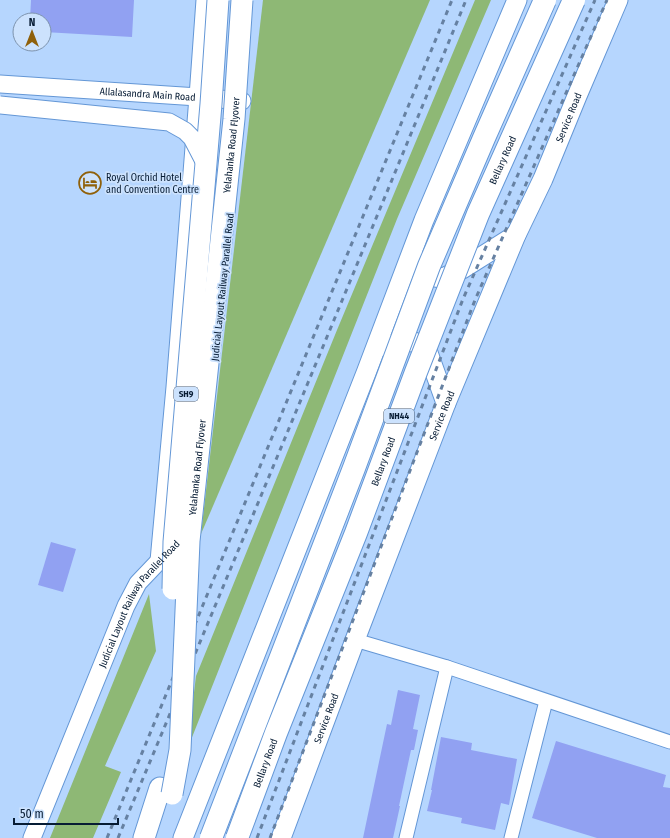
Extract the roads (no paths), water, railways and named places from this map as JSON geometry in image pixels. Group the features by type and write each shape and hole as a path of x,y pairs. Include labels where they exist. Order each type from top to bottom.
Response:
{"highway":[{"name":"NH44","path":"211,838 354,468 429,266 545,0"},
{"name":"Bellary Road","path":"237,838 276,733 356,533 416,372 478,214 574,0"}],"main road":[{"name":"Yelahanka Road Flyover","path":"158,838 166,791 169,750 174,542 211,104 218,0"},
{"name":"Yelahanka Road Flyover","path":"144,838 166,791 180,750 189,541 234,119 242,0"},
{"path":"183,838 366,373 424,220 517,0"},
{"name":"Service Road","path":"281,838 446,403 516,235 542,179 618,0"},
{"path":"424,220 419,248 420,266 430,276 440,278 462,269 516,235"},
{"path":"366,373 387,349 399,342 414,342 427,350 446,403"}],"street":[{"name":"Allalasandra Main Road","path":"0,84 198,97 205,0"},
{"name":"Judicial Layout Railway Parallel Road","path":"32,838 126,606 138,583 182,536 203,487 220,301 242,101 250,0"},
{"path":"159,561 175,387 198,97 242,101"},
{"path":"0,105 169,122 185,131 192,138 205,163"},
{"path":"355,640 447,667 670,742"},
{"path":"406,838 447,667"},
{"path":"511,838 546,701"}],"railway":[{"path":"107,838 452,0"},
{"path":"118,838 466,0"},
{"path":"257,838 463,299 595,0"},
{"path":"270,838 475,300 607,0"}],"place":[{"name":"Royal Orchid Hotel and Convention Centre","path":"90,183"}]}
